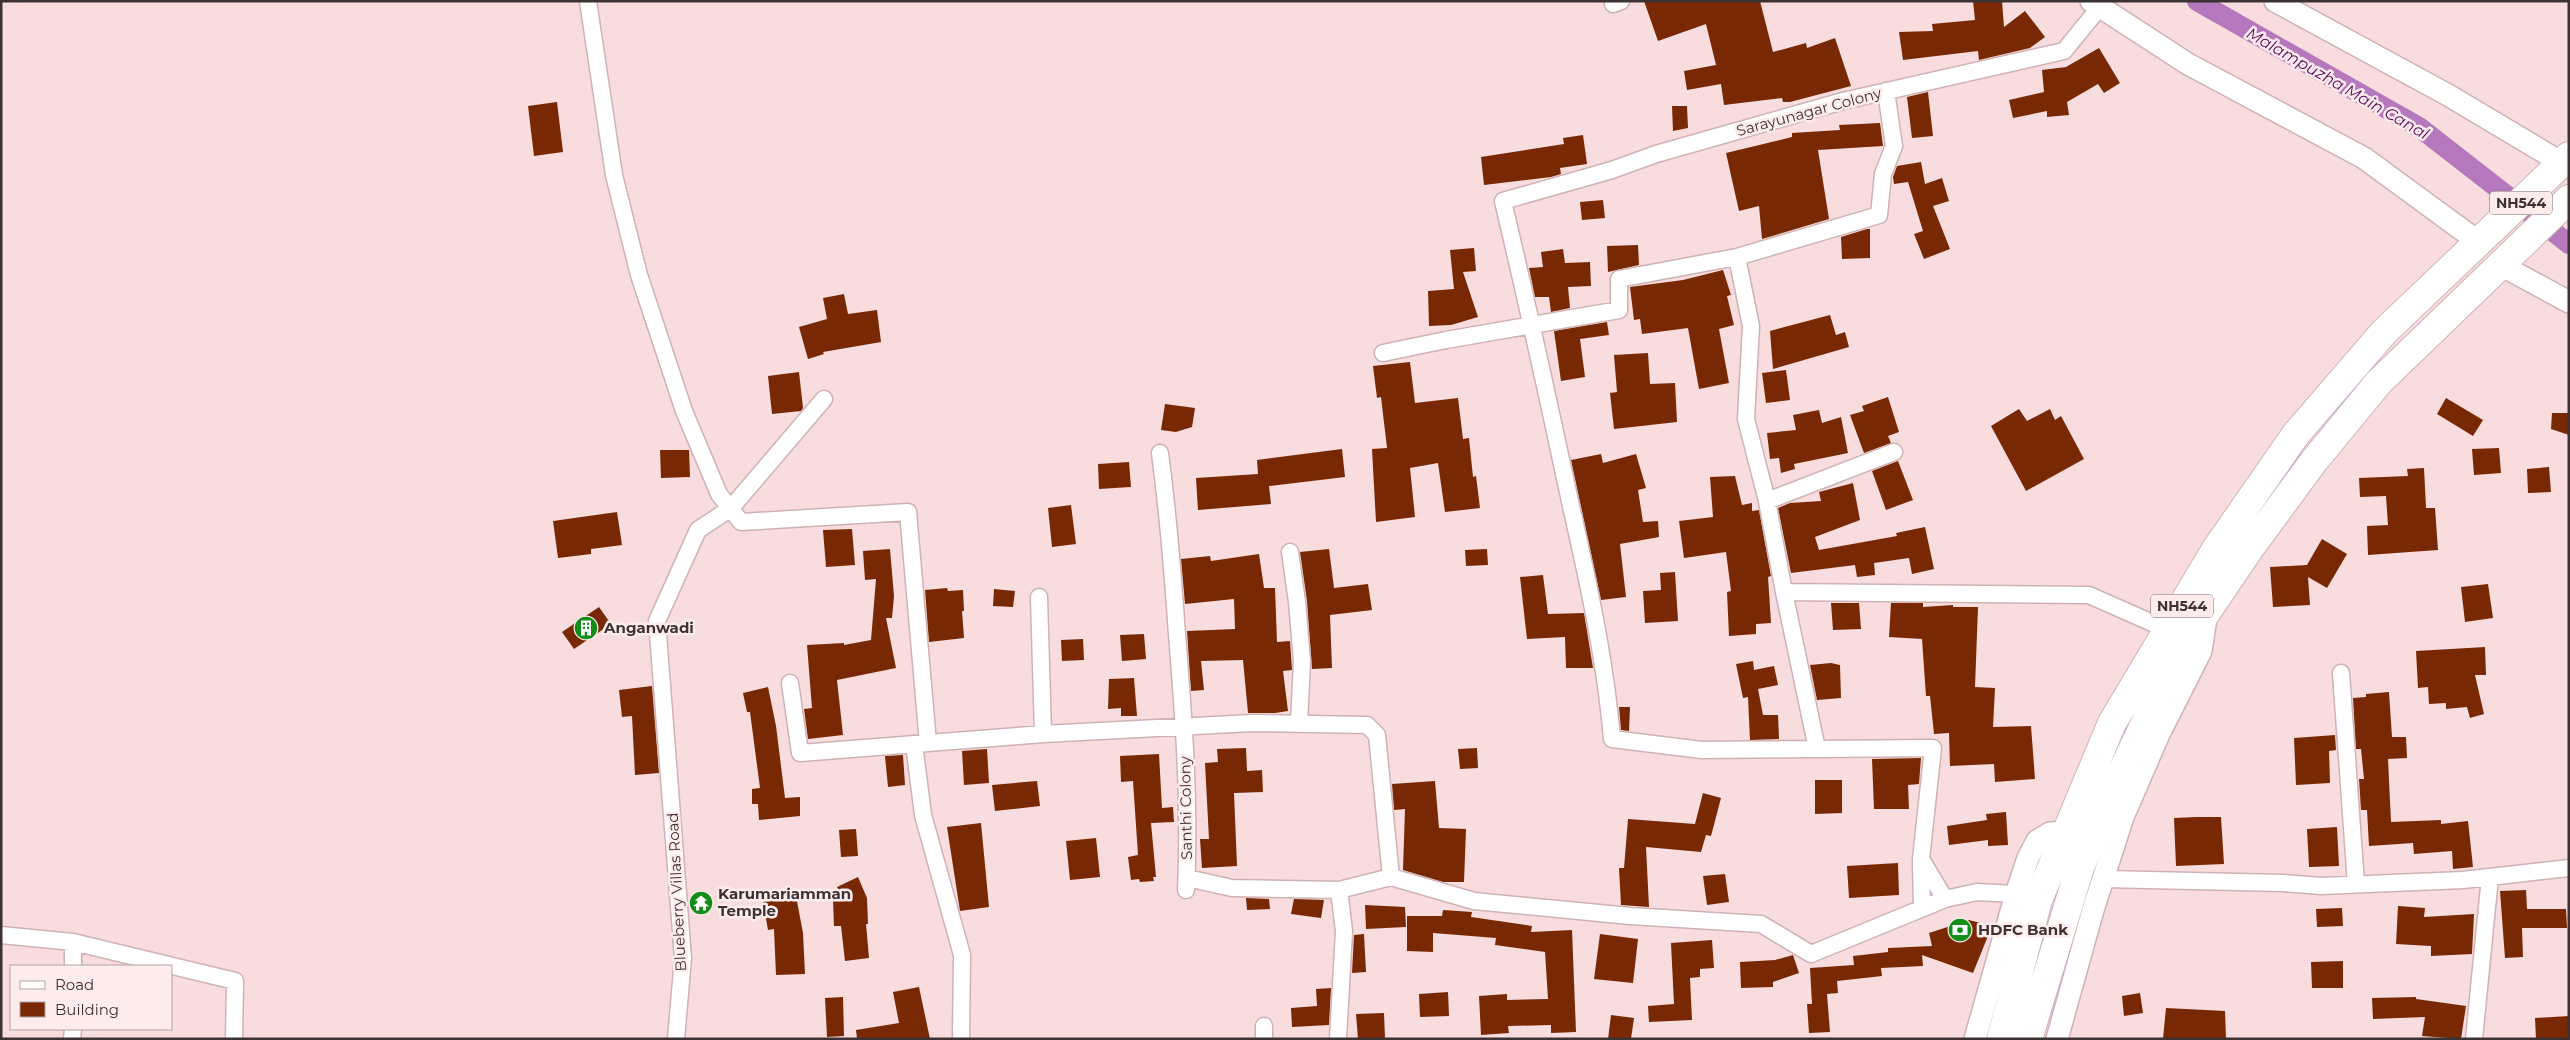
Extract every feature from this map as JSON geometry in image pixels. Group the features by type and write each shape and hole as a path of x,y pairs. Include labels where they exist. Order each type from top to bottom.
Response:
{"highway":[{"name":"NH544","path":"2001,1039 2038,900 2112,723 2216,549 2296,434 2384,332 2480,243 2565,160"},
{"name":"NH544","path":"2030,1033 2075,884 2088,850 2166,680 2207,612 2250,548 2314,461 2379,382 2499,264 2569,199"}],"street":[{"path":"588,1 614,175 639,275 684,411 719,494 741,522 908,512 921,743 923,815 962,955 961,1039"},
{"path":"2275,1 2565,160"},
{"path":"2095,5 2188,64 2364,158 2480,243"},
{"name":"Sarayunagar Colony","path":"1532,325 1503,201 1756,125 1886,91 2064,51 2095,5"},
{"path":"1383,353 1619,310 1619,279 1737,257 1880,215 1883,174 1894,146 1886,91"},
{"path":"1737,257 1752,326 1746,419 1767,501 1817,749"},
{"path":"2499,264 2569,302"},
{"path":"1532,325 1595,616 1608,692 1612,739 1702,750 1933,748 1921,859 1922,908"},
{"name":"Blueberry Villas Road","path":"676,1039 683,958 657,621 698,530 730,508 824,399"},
{"path":"1767,501 1894,452"},
{"name":"Santhi Colony","path":"1160,453 1171,530 1185,727 1186,884 1232,888 1339,890"},
{"path":"1290,552 1297,602 1302,662 1299,724"},
{"path":"1784,592 2089,595 2168,630"},
{"path":"1040,597 1043,734"},
{"path":"2057,1039 2123,818 2140,775 2201,651 2207,612"},
{"path":"2341,673 2356,884"},
{"path":"790,682 800,753 1043,734 1252,723 1367,725 1377,735 1391,878"},
{"path":"1975,1039 2016,894 2037,841 2050,833 2066,832"},
{"path":"1921,859 1945,899"},
{"path":"2104,879 2283,882 2321,886 2490,877 2569,868"},
{"path":"2474,1039 2490,877"},
{"path":"1338,1039 1344,931 1339,890 1391,878 1474,901 1630,916 1761,924 1811,954 1945,899 1977,892 2016,894"},
{"path":"1,936 73,942 169,965"},
{"path":"73,942 73,965"},
{"path":"172,966 235,981 234,1039"}],"building":[{"path":"1644,1 1760,1 1773,52 1806,43 1807,48 1835,38 1851,86 1790,102 1783,102 1782,98 1724,105 1721,84 1687,90 1684,71 1716,65 1706,24 1658,41"},
{"path":"1973,1 2002,1 2004,27 2025,11 2045,37 2030,48 1979,60 1978,51 1903,60 1899,32 1933,31 1932,24 1975,20"},
{"path":"2099,48 2120,83 2104,93 2098,84 2067,102 2069,115 2047,117 2047,111 2013,118 2009,100 2044,92 2042,70 2066,67"},
{"path":"1928,92 1933,136 1912,138 1907,97"},
{"path":"557,102 563,152 534,156 528,106"},
{"path":"1672,106 1687,106 1688,128 1673,131"},
{"path":"1880,123 1883,146 1818,150 1829,219 1762,239 1759,206 1739,211 1726,153 1792,137 1792,133 1840,130 1839,125"},
{"path":"1583,135 1587,164 1560,168 1561,174 1551,177 1484,185 1481,157 1564,144 1563,138"},
{"path":"1921,162 1925,184 1942,178 1949,201 1933,206 1950,249 1924,259 1914,234 1923,231 1908,182 1894,184 1893,177 1897,166"},
{"path":"1603,200 1605,218 1582,220 1580,202"},
{"path":"1870,229 1870,258 1842,259 1841,237"},
{"path":"1638,245 1639,265 1608,272 1607,246"},
{"path":"1474,248 1476,271 1463,272 1478,317 1451,325 1429,326 1428,291 1454,289 1450,250"},
{"path":"1563,249 1565,263 1590,262 1591,286 1568,287 1570,308 1551,312 1549,297 1535,297 1529,268 1543,267 1541,252"},
{"path":"1723,270 1731,295 1727,296 1734,325 1719,329 1729,383 1699,389 1688,328 1642,334 1640,319 1634,320 1630,287 1683,280"},
{"path":"844,294 848,314 877,310 881,342 823,352 824,354 808,359 799,327 827,319 823,298"},
{"path":"1830,315 1836,335 1845,332 1849,347 1773,369 1770,331"},
{"path":"1607,322 1609,335 1580,339 1585,377 1561,381 1554,331"},
{"path":"1648,353 1650,384 1675,383 1677,422 1614,429 1610,393 1617,392 1614,355"},
{"path":"1410,362 1415,403 1458,398 1463,439 1469,438 1473,477 1476,476 1480,508 1445,512 1438,463 1410,468 1415,517 1376,522 1372,449 1387,448 1381,397 1377,398 1373,366"},
{"path":"1786,370 1790,400 1766,403 1762,373"},
{"path":"799,372 803,408 801,411 772,414 768,376"},
{"path":"1888,397 1899,432 1888,436 1891,443 1864,453 1850,415 1864,411 1862,406"},
{"path":"2446,398 2483,420 2473,436 2437,414"},
{"path":"1165,404 1195,408 1192,427 1176,432 1161,430"},
{"path":"2019,409 2027,421 2050,409 2055,420 2061,416 2084,459 2026,491 1991,426"},
{"path":"1819,410 1822,423 1841,417 1848,453 1794,464 1795,469 1781,473 1779,458 1770,459 1767,433 1796,430 1793,415"},
{"path":"2552,413 2569,413 2569,435 2551,429"},
{"path":"2499,448 2501,473 2474,475 2472,449"},
{"path":"1342,449 1345,477 1269,486 1271,504 1198,510 1196,478 1258,474 1257,460"},
{"path":"660,450 689,450 690,477 661,478"},
{"path":"1601,454 1603,463 1636,454 1646,488 1638,490 1643,522 1658,521 1659,537 1620,544 1626,597 1601,600 1571,460"},
{"path":"1898,461 1913,500 1886,510 1872,471"},
{"path":"1129,462 1131,487 1099,489 1098,464"},
{"path":"2549,467 2551,492 2528,493 2527,469"},
{"path":"2424,468 2426,508 2435,508 2438,550 2368,555 2367,526 2388,525 2386,496 2360,497 2359,478 2408,476 2407,469"},
{"path":"1735,476 1742,505 1752,503 1752,511 1759,510 1771,576 1768,577 1771,623 1756,624 1756,634 1729,636 1727,592 1731,591 1726,552 1684,558 1679,521 1713,517 1710,477"},
{"path":"1853,483 1860,520 1815,537 1819,550 1897,536 1896,533 1925,527 1934,569 1912,574 1909,558 1874,563 1875,575 1857,577 1855,565 1791,573 1778,508 1790,503 1821,501 1819,492"},
{"path":"1071,505 1076,544 1052,547 1048,508"},
{"path":"617,512 622,545 591,549 591,554 558,558 553,521"},
{"path":"852,529 855,565 826,567 823,530"},
{"path":"2322,539 2347,554 2327,588 2308,577 2310,605 2273,607 2270,567 2307,565"},
{"path":"890,549 894,596 892,618 886,618 896,668 837,680 843,735 808,739 804,709 812,708 807,645 844,643 844,645 871,640 876,579 865,580 863,551"},
{"path":"1329,549 1334,588 1368,584 1372,610 1330,615 1332,668 1312,669 1307,601 1300,552"},
{"path":"1487,549 1488,565 1466,566 1465,550"},
{"path":"1259,554 1264,588 1275,588 1277,642 1290,641 1292,670 1283,671 1288,711 1275,713 1248,713 1243,660 1201,661 1204,690 1191,691 1187,631 1235,629 1234,599 1185,604 1181,559 1210,556 1211,561"},
{"path":"1675,572 1678,621 1645,623 1643,591 1661,590 1660,573"},
{"path":"1543,575 1548,614 1584,613 1593,668 1566,668 1565,637 1527,639 1520,577"},
{"path":"2488,584 2493,618 2465,622 2461,587"},
{"path":"947,588 948,591 963,590 964,638 929,642 925,590"},
{"path":"994,589 1015,591 1013,607 993,606"},
{"path":"1831,603 1859,603 1861,629 1833,630"},
{"path":"1891,603 1923,603 1923,607 1953,605 1953,607 1978,607 1975,687 1995,688 1993,727 2031,726 2035,779 1995,782 1994,764 1950,766 1949,733 1934,734 1930,696 1926,696 1922,639 1889,637"},
{"name":"Anganwadi","path":"599,607 611,624 574,649 562,632"},
{"path":"1144,634 1146,659 1122,661 1120,635"},
{"path":"1083,639 1084,660 1062,661 1061,640"},
{"path":"2485,647 2486,675 2475,675 2484,714 2470,718 2467,707 2446,709 2446,703 2429,704 2428,687 2418,688 2416,651"},
{"path":"1753,661 1754,670 1774,666 1778,685 1758,689 1763,715 1778,715 1779,739 1750,740 1748,697 1743,698 1736,664"},
{"path":"1831,663 1840,665 1841,698 1817,700 1810,665"},
{"path":"1134,678 1137,716 1121,716 1121,708 1108,709 1109,679"},
{"path":"652,686 659,773 635,775 632,716 622,717 619,690"},
{"path":"768,687 776,726 785,798 800,797 800,816 759,820 758,804 752,804 752,789 760,788 750,712 747,712 743,693"},
{"path":"2389,692 2392,737 2406,737 2407,758 2388,759 2391,822 2441,820 2441,824 2468,821 2473,867 2453,869 2452,851 2414,854 2413,843 2369,846 2367,810 2361,810 2359,779 2364,779 2361,749 2356,749 2353,698 2366,697 2366,694"},
{"path":"1619,707 1630,707 1629,731 1621,730"},
{"path":"2335,735 2336,750 2329,751 2330,783 2296,785 2294,738"},
{"path":"1246,748 1247,771 1262,770 1263,792 1234,793 1237,866 1202,868 1200,839 1209,839 1205,763 1218,762 1217,749"},
{"path":"1477,748 1478,768 1460,769 1458,749"},
{"path":"987,749 989,783 964,785 962,751"},
{"path":"1159,754 1162,808 1173,807 1174,822 1151,823 1156,877 1153,877 1154,881 1140,882 1139,879 1131,880 1128,857 1138,855 1133,781 1121,782 1120,756"},
{"path":"903,755 905,785 888,787 885,756"},
{"path":"1921,758 1919,784 1908,785 1909,809 1874,809 1872,759"},
{"path":"1815,780 1842,780 1842,813 1815,814"},
{"path":"1037,781 1040,806 995,811 992,785"},
{"path":"1435,781 1439,828 1466,829 1464,882 1443,882 1403,870 1405,809 1394,810 1392,784"},
{"path":"1703,793 1721,798 1711,836 1706,835 1701,852 1646,847 1649,907 1621,905 1619,868 1624,868 1628,819 1695,824"},
{"path":"2006,812 2008,845 1988,846 1988,840 1949,845 1947,826 1987,820 1986,814"},
{"path":"2221,817 2224,864 2176,866 2174,818"},
{"path":"981,823 989,907 960,911 947,827"},
{"path":"2337,827 2339,866 2309,867 2307,829"},
{"path":"856,829 858,856 841,857 839,830"},
{"path":"1096,838 1100,877 1070,880 1066,841"},
{"path":"1898,863 1899,895 1849,898 1847,866"},
{"path":"1725,874 1729,902 1707,905 1703,876"},
{"path":"858,877 867,898 868,924 866,924 869,958 845,961 841,926 834,926 833,900 843,900 837,887"},
{"path":"2526,890 2527,909 2566,909 2567,928 2522,928 2523,957 2505,958 2500,891"},
{"path":"796,896 803,933 805,974 776,975 774,929 768,930 763,902"},
{"path":"1246,898 1269,899 1270,909 1247,910"},
{"path":"1294,899 1324,900 1321,918 1291,914"},
{"path":"1365,905 1405,907 1406,927 1366,929"},
{"path":"2398,906 2425,908 2424,917 2474,914 2472,954 2431,956 2431,946 2396,944"},
{"path":"2342,908 2343,926 2317,927 2316,909"},
{"path":"1443,910 1472,912 1471,917 1532,926 1531,932 1572,930 1576,1032 1551,1033 1551,1025 1508,1026 1509,1033 1481,1035 1479,996 1507,994 1507,1000 1548,999 1545,952 1495,945 1496,938 1433,933 1433,952 1407,951 1407,916 1442,916"},
{"path":"1969,920 1992,926 1973,973 1922,955 1923,966 1881,968 1882,976 1837,981 1838,993 1827,994 1830,1032 1809,1033 1807,1004 1812,1004 1810,968 1854,965 1853,956 1888,952 1888,948 1932,946 1929,933"},
{"path":"1364,934 1366,972 1352,973 1354,935"},
{"path":"1600,934 1638,939 1633,983 1594,979"},
{"path":"1712,940 1714,968 1700,969 1700,977 1690,978 1692,1020 1649,1022 1648,1006 1674,1004 1671,943"},
{"path":"1793,955 1799,973 1773,982 1773,987 1741,988 1740,962 1775,960"},
{"path":"2343,961 2343,988 2312,988 2311,962"},
{"path":"919,987 930,1039 857,1039 856,1030 899,1023 893,992"},
{"path":"1331,988 1329,1025 1292,1027 1291,1008 1317,1006 1316,989"},
{"path":"1448,992 1449,1016 1420,1017 1419,994"},
{"path":"2140,993 2143,1013 2124,1016 2122,996"},
{"path":"843,997 844,1036 827,1037 825,998"},
{"path":"2416,997 2416,999 2466,1006 2461,1039 2422,1036 2425,1017 2373,1019 2372,998"},
{"path":"2166,1008 2225,1011 2226,1039 2163,1039"},
{"path":"1384,1013 1385,1038 1358,1039 1356,1014"},
{"path":"1611,1015 1634,1018 1631,1039 1608,1039"},
{"path":"2569,1016 2569,1039 2536,1039 2535,1018"}],"waterway":[{"name":"Malampuzha Main Canal","path":"2197,1 2419,127 2569,244"}],"place":[{"name":"Anganwadi","path":"586,628"},
{"name":"Karumariamman Temple","path":"701,903"},
{"name":"HDFC Bank","path":"1960,930"}]}
